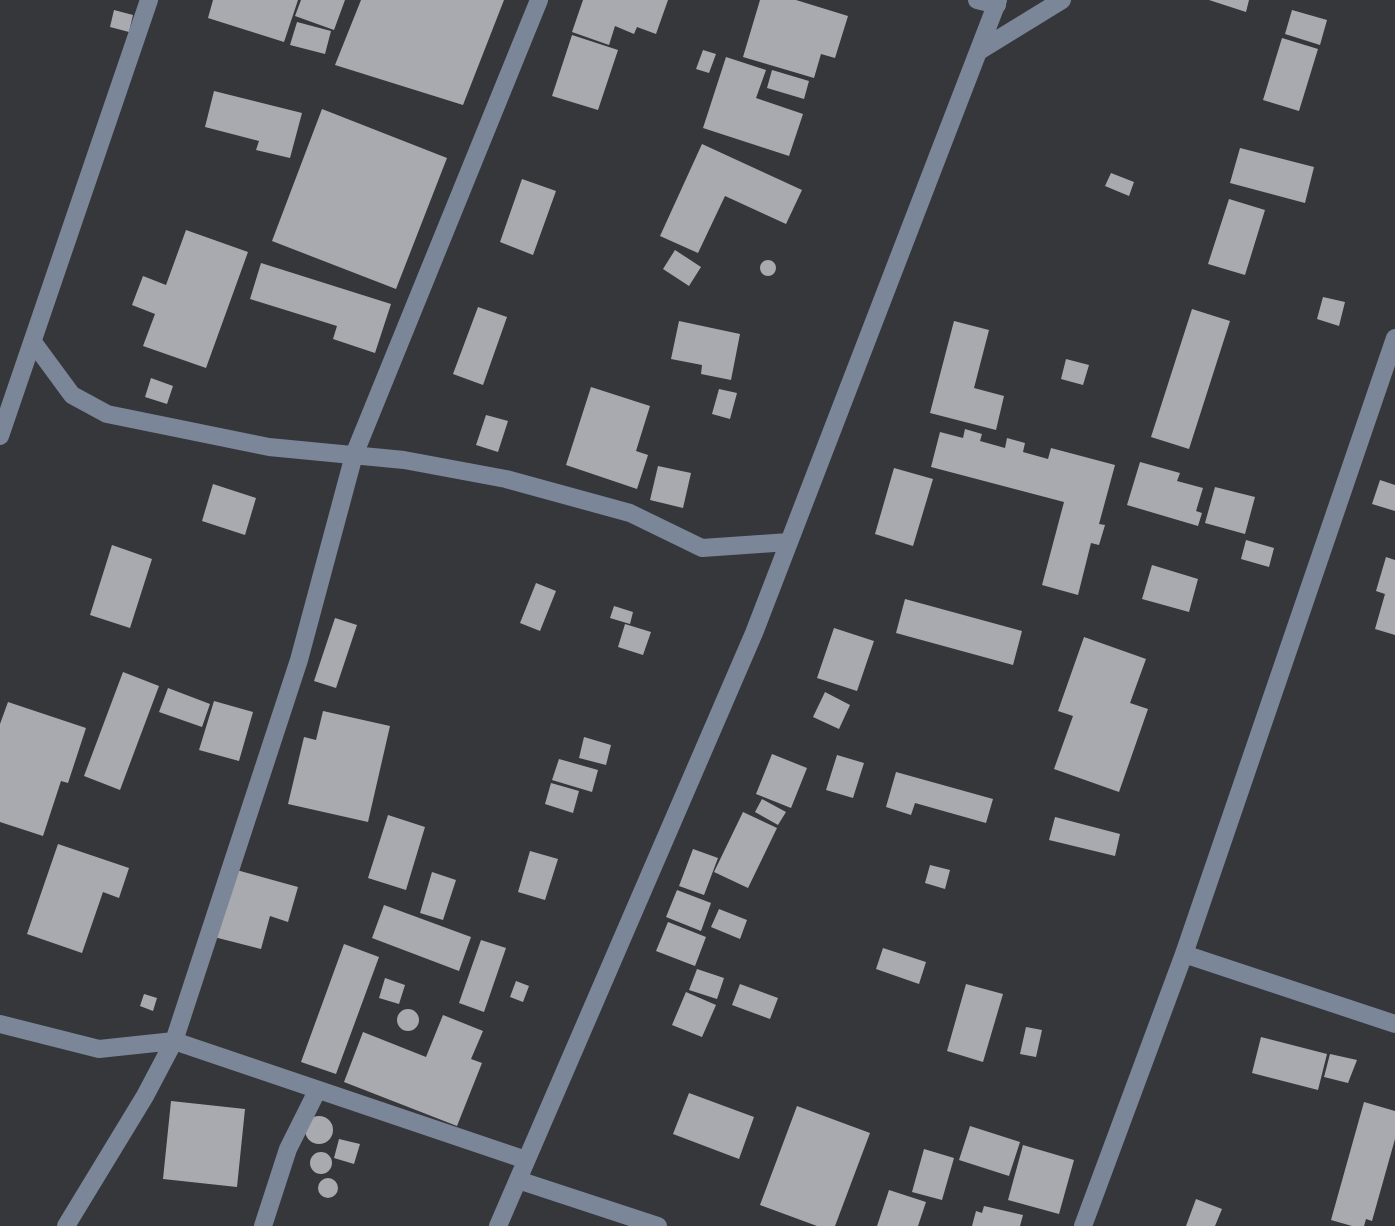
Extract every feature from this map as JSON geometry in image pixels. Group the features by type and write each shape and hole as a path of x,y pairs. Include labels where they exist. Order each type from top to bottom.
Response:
{"street":[{"path":"0,436 149,0"},
{"path":"66,1226 145,1096 174,1041 299,660 354,455 539,0"},
{"path":"498,1226 754,634 997,2 977,0"},
{"path":"979,51 1062,0"},
{"path":"1083,1226 1184,954 1395,338"},
{"path":"33,342 72,395 107,414 269,447 404,460 506,479 630,513 702,548 789,542"},
{"path":"1184,954 1395,1024"},
{"path":"0,1024 99,1048 174,1041 526,1160"},
{"path":"263,1226 288,1149 317,1091"},
{"path":"518,1180 658,1226"}],"building":[{"path":"213,0 298,0 284,42 208,18"},
{"path":"301,0 345,0 334,30 295,16"},
{"path":"361,0 504,0 463,105 335,65"},
{"path":"583,0 668,0 656,34 637,27 634,34 615,26 609,45 572,32"},
{"path":"760,0 796,0 848,16 835,58 821,54 814,78 743,57"},
{"path":"1209,0 1249,0 1246,12"},
{"path":"114,10 133,15 129,32 110,27"},
{"path":"1292,10 1327,20 1320,45 1285,34"},
{"path":"297,22 331,31 325,54 290,45"},
{"path":"572,35 618,50 598,110 552,96"},
{"path":"1282,38 1318,49 1299,111 1263,100"},
{"path":"703,50 716,54 709,73 696,69"},
{"path":"726,57 766,70 756,98 803,114 789,156 703,128"},
{"path":"772,70 809,81 804,99 767,88"},
{"path":"214,91 302,113 290,158 256,150 259,141 205,127"},
{"path":"322,109 447,158 396,289 272,241"},
{"path":"702,144 802,190 786,224 725,196 698,253 660,236"},
{"path":"1240,148 1314,167 1305,203 1230,183"},
{"path":"1111,173 1134,182 1129,196 1105,186"},
{"path":"522,179 556,191 533,255 500,242"},
{"path":"1229,199 1265,210 1245,275 1208,264"},
{"path":"186,230 248,252 206,368 143,346 155,314 132,305 143,276 166,285"},
{"path":"675,250 701,267 689,286 663,269"},
{"path":"765,260 771,260 776,268 774,274 765,276 760,271 760,265"},
{"path":"261,263 391,304 375,353 333,339 337,326 250,299"},
{"path":"1323,297 1345,302 1339,326 1317,319"},
{"path":"478,307 507,317 483,385 453,374"},
{"path":"1192,309 1230,321 1189,449 1151,437"},
{"path":"679,321 740,334 731,380 701,374 702,365 671,359"},
{"path":"954,321 989,330 974,388 1004,396 996,430 930,413"},
{"path":"1066,359 1089,365 1083,385 1061,379"},
{"path":"151,378 173,386 167,404 145,397"},
{"path":"591,387 650,406 636,451 648,455 637,489 566,465"},
{"path":"719,389 737,393 730,419 712,414"},
{"path":"486,415 508,421 498,452 476,445"},
{"path":"965,429 982,434 980,441 1005,448 1007,438 1025,443 1023,452 1048,459 1051,448 1115,465 1099,524 1105,525 1099,545 1091,543 1078,595 1042,585 1064,502 931,467 940,432 963,438"},
{"path":"1140,462 1180,473 1177,481 1203,488 1196,511 1202,513 1198,526 1127,505"},
{"path":"658,466 691,473 683,508 650,500"},
{"path":"894,468 933,479 913,546 875,534"},
{"path":"1380,480 1395,485 1395,511 1372,504"},
{"path":"213,484 256,498 245,535 202,521"},
{"path":"1215,487 1255,497 1245,534 1205,523"},
{"path":"1246,540 1274,548 1269,567 1241,559"},
{"path":"112,545 152,559 130,628 90,615"},
{"path":"1386,557 1395,560 1395,635 1375,629 1385,594 1376,591"},
{"path":"1152,565 1198,579 1189,612 1142,599"},
{"path":"536,583 556,591 540,631 520,623"},
{"path":"905,599 1022,631 1013,665 896,633"},
{"path":"614,606 633,612 630,624 610,618"},
{"path":"335,618 357,625 336,688 314,681"},
{"path":"625,624 651,632 643,655 618,647"},
{"path":"834,628 874,641 857,691 817,678"},
{"path":"1084,637 1146,659 1130,703 1148,709 1119,792 1054,769 1073,716 1058,711"},
{"path":"123,672 159,686 120,790 84,776"},
{"path":"168,688 210,704 202,727 159,712"},
{"path":"825,692 850,705 839,729 813,717"},
{"path":"214,701 253,712 239,761 199,750"},
{"path":"8,702 86,728 68,783 61,781 43,836 0,822 0,724"},
{"path":"323,711 390,726 368,822 288,804 304,737 316,740"},
{"path":"584,737 611,745 606,765 579,758"},
{"path":"772,754 807,768 791,808 756,794"},
{"path":"837,755 864,763 853,798 826,790"},
{"path":"559,759 598,770 592,792 552,780"},
{"path":"896,772 993,799 986,823 915,803 911,815 886,807"},
{"path":"551,783 579,791 573,813 545,804"},
{"path":"762,799 786,812 778,825 755,812"},
{"path":"743,812 777,828 748,888 714,872"},
{"path":"388,815 425,827 406,890 368,878"},
{"path":"1055,817 1120,834 1115,856 1049,840"},
{"path":"58,844 129,868 119,898 103,892 82,953 27,934"},
{"path":"693,849 718,858 704,895 679,886"},
{"path":"530,851 558,859 545,900 518,892"},
{"path":"930,865 950,870 945,889 925,883"},
{"path":"233,869 298,887 288,922 270,916 261,949 214,937"},
{"path":"432,872 456,880 443,920 420,913"},
{"path":"677,890 711,903 701,931 666,917"},
{"path":"384,905 471,937 459,971 372,938"},
{"path":"719,909 747,920 740,939 711,927"},
{"path":"668,922 706,937 695,966 656,951"},
{"path":"481,940 506,948 484,1012 459,1003"},
{"path":"344,944 379,957 336,1074 301,1062"},
{"path":"883,948 926,962 919,984 876,969"},
{"path":"697,969 724,978 717,999 689,990"},
{"path":"385,978 405,985 399,1004 379,998"},
{"path":"516,981 529,986 523,1002 510,997"},
{"path":"740,984 778,998 770,1019 732,1005"},
{"path":"966,984 1003,994 983,1062 947,1051"},
{"path":"686,992 716,1005 702,1037 672,1025"},
{"path":"144,994 157,998 153,1011 140,1006"},
{"path":"408,1009 416,1012 419,1020 416,1028 408,1031 400,1028 397,1020 400,1012"},
{"path":"443,1015 483,1031 471,1059 482,1063 457,1126 344,1082 363,1032 426,1057"},
{"path":"1026,1027 1042,1030 1036,1057 1020,1054"},
{"path":"1261,1037 1327,1054 1318,1090 1252,1073"},
{"path":"1330,1054 1357,1060 1348,1083 1324,1077"},
{"path":"689,1093 754,1117 739,1159 673,1134"},
{"path":"171,1101 245,1109 237,1187 163,1179"},
{"path":"1364,1102 1395,1111 1395,1139 1372,1221 1366,1219 1364,1226 1352,1226 1331,1220"},
{"path":"797,1106 870,1133 835,1226 817,1226 760,1205"},
{"path":"319,1116 329,1120 333,1130 329,1140 319,1144 309,1140 305,1130 309,1120"},
{"path":"970,1126 1020,1142 1009,1176 959,1160"},
{"path":"339,1139 360,1144 354,1164 334,1158"},
{"path":"1023,1145 1074,1160 1059,1214 1008,1200"},
{"path":"924,1149 954,1158 942,1200 912,1192"},
{"path":"321,1152 329,1155 332,1163 329,1171 321,1174 313,1171 310,1163 313,1155"},
{"path":"328,1178 335,1181 338,1188 335,1195 328,1198 321,1195 318,1188 321,1181"},
{"path":"889,1190 926,1202 918,1226 877,1226"},
{"path":"1196,1199 1222,1209 1215,1226 1186,1226"},
{"path":"984,1206 1023,1215 1020,1226 972,1226 976,1211 982,1213"}]}
